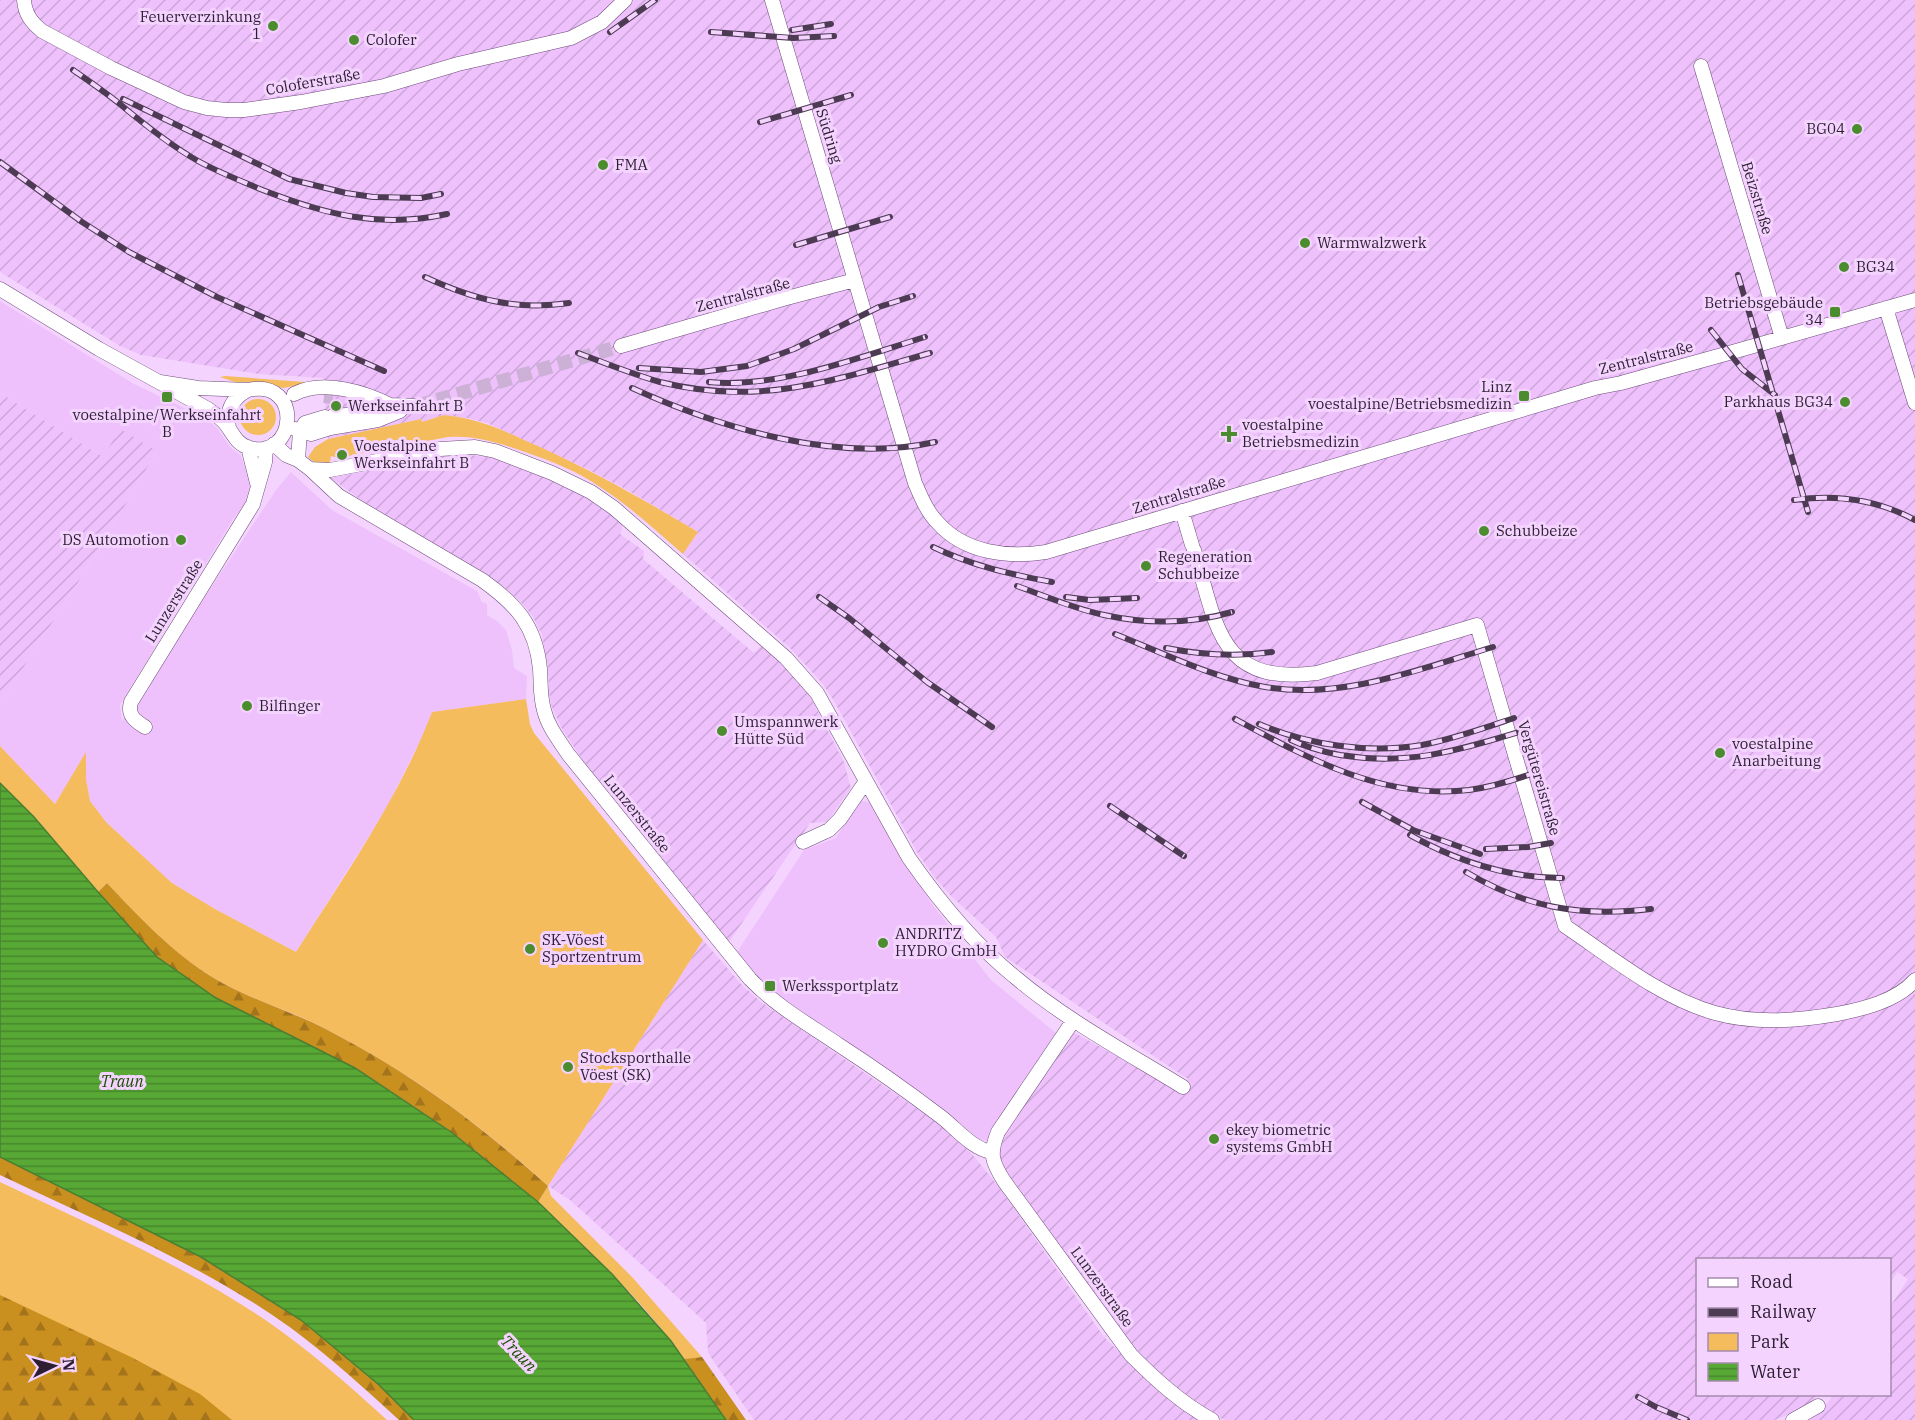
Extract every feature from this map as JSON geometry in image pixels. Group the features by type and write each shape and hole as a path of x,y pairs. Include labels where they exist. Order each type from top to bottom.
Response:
{"street":[{"name":"Coloferstraße","path":"24,0 26,14 42,31 158,91 184,102 225,110 301,102 384,86 458,64 571,38 602,22 625,0"},
{"name":"Südring","path":"772,0 855,280"},
{"name":"Beizstraße","path":"1701,66 1782,338"},
{"name":"Zentralstraße","path":"621,346 855,280 915,483 930,513 938,524 950,533 994,553 1028,555 1061,548 1594,388 1621,383 1915,300"},
{"path":"0,289 99,349 208,410 222,419 236,440 248,447 257,449 330,428 378,420 396,408"},
{"path":"1886,308 1915,403"},
{"path":"160,382 198,388 248,390 263,388 277,395 328,397 396,408"},
{"path":"294,394 310,388 350,390 369,394 396,408"},
{"path":"229,428 227,419 233,401 248,390"},
{"name":"Lunzerstraße","path":"145,727 130,714 131,702 253,504 288,413 277,395"},
{"path":"292,458 273,455 279,441 305,423 329,417 396,408"},
{"name":"Lunzerstraße","path":"279,441 288,439 292,458 310,469 339,496 482,580 502,594 516,608 534,637 540,669 541,700 551,729 568,754 761,991 916,1098 981,1150 992,1152 996,1168 1131,1355 1180,1400 1212,1420"},
{"path":"248,447 258,487"},
{"path":"310,469 330,470 440,449 475,447 495,451 572,481 614,508 792,664 817,693 909,858 927,883 984,949 1015,978 1073,1020 1183,1087"},
{"name":"Vergütereistraße","path":"1182,511 1218,630 1227,647 1253,668 1293,676 1317,673 1477,625 1565,926 1658,988 1713,1012 1737,1017 1781,1021 1865,1008 1899,993 1915,980"},
{"path":"803,842 828,830 840,819 866,781"},
{"path":"992,1152 998,1132 1073,1020"},
{"path":"1793,1420 1818,1406"}],"shaded area":[{"path":"0,0 1915,0 1915,1420 1810,1420 1820,1413 1832,1396 1891,1396 1891,1305 1908,1279 1897,1272 1891,1282 1891,1258 1696,1258 1696,1396 1817,1396 1812,1402 1804,1408 1775,1420 1225,1420 1215,1416 1180,1392 1155,1371 1116,1325 1105,1338 1161,1393 1198,1420 754,1420 708,1353 706,1323 570,1200 548,1186 703,940 741,984 761,1002 941,1125 972,1154 999,1187 1104,1337 1116,1324 1008,1177 1000,1163 998,1152 1003,1134 1071,1031 1181,1091 1188,1079 1005,957 996,937 951,896 917,852 822,683 791,649 683,554 698,532 589,470 487,423 444,415 422,422 421,419 328,439 323,378 259,374 141,355 120,346 0,272"},
{"path":"0,301 134,384 205,418 217,428 230,447 241,456 252,486 245,504 233,519 120,705 122,721 276,490 291,472 332,510 477,591 482,602 487,604 487,615 506,630 514,668 527,676 526,699 432,712 426,729 385,811 296,952 215,909 172,883 106,822 90,801 86,779 86,753 55,804 0,746 0,704 98,551 157,451 103,457 0,393"},
{"path":"0,393 103,457 120,429 157,451 98,551 0,704"},
{"path":"471,455 494,458 516,465 582,494 603,507 621,521 620,534 644,551 643,559 754,653 762,645 805,687 844,762 851,788 827,822 810,823 729,942 582,759 562,729 551,705 542,635 533,617 521,602 487,575 369,506 331,478 446,456"},
{"path":"862,801 869,802 876,810 932,904 991,980 1056,1033 987,1141 979,1139 924,1094 782,998 759,979 737,952 804,850 836,838 856,805"}],"green space":[{"path":"220,377 304,382 305,384 283,388 263,382 235,382"},
{"path":"258,399 271,404 276,417 271,430 258,435 245,430 240,417 245,404"},
{"path":"444,415 483,423 540,447 581,466 698,532 683,554 622,502 582,476 535,455 478,438 448,437 338,458 331,456 330,462 324,463 316,462 308,457 315,447 328,439 421,419 422,422"},
{"name":"SK-Vöest Sportzentrum","path":"526,699 530,724 534,733 703,940 548,1186 457,1110 408,1076 311,1022 232,988 183,957 131,909 107,883 98,892 34,817 0,783 0,746 55,804 86,752 86,779 90,801 106,822 172,883 215,909 296,952 352,865 404,775 432,712"},
{"path":"107,883 170,945 212,977 342,1038 408,1076 456,1110 548,1186 538,1202 451,1132 355,1068 215,998 157,957 98,892"},
{"path":"0,1157 201,1257 301,1320 378,1384 414,1420 399,1420 346,1372 291,1328 222,1284 149,1245 0,1175"},
{"path":"0,1182 170,1264 235,1301 299,1344 387,1420 0,1420"},
{"path":"548,1186 551,1196 633,1278 702,1357 684,1359 633,1297 538,1202"},
{"path":"0,1295 133,1358 200,1394 232,1420 0,1420"},
{"path":"702,1357 746,1420 726,1420 684,1359"}],"water":[{"name":"Traun","path":"0,783 34,817 157,957 216,998 355,1068 451,1132 538,1202 612,1274 671,1341 726,1420 414,1420 378,1384 301,1320 201,1257 0,1157"}],"tunnel":[{"path":"417,406 621,346"},
{"path":"324,396 333,397"}],"railway":[{"path":"610,32 655,0"},
{"path":"792,30 831,24"},
{"path":"711,32 793,38 834,36"},
{"path":"73,70 188,155 213,169 260,189 329,212 374,219 398,220 447,214"},
{"path":"760,122 851,95"},
{"path":"123,99 289,179 373,197 421,198 441,194"},
{"path":"0,162 82,222 129,252 217,297 384,371"},
{"path":"796,245 890,217"},
{"path":"1738,275 1808,512"},
{"path":"425,277 477,297 495,301 530,305 569,303"},
{"path":"639,368 701,372 747,366 794,349 879,307 913,296"},
{"path":"1711,330 1742,369 1775,395"},
{"path":"709,382 763,381 791,376 819,370 925,337"},
{"path":"578,353 660,382 696,389 731,392 764,391 829,381 930,353"},
{"path":"632,388 703,416 780,438 820,445 859,448 898,448 935,442"},
{"path":"1794,500 1810,498 1856,500 1872,503 1915,520"},
{"path":"933,547 991,569 1052,582"},
{"path":"1017,586 1082,609 1136,620 1185,621 1232,612"},
{"path":"819,597 849,618 927,682 992,727"},
{"path":"1066,597 1090,600 1137,598"},
{"path":"1115,634 1226,678 1265,687 1294,690 1352,686 1381,680 1493,647"},
{"path":"1166,648 1219,654 1272,652"},
{"path":"1259,724 1298,737 1339,746 1402,748 1434,743 1514,718"},
{"path":"1235,719 1290,748 1347,773 1406,789 1469,790 1531,774"},
{"path":"1291,740 1340,755 1387,759 1452,751 1519,732"},
{"path":"1362,802 1413,830 1480,854"},
{"path":"1110,806 1184,856"},
{"path":"1410,835 1446,853 1483,866 1522,875 1562,878"},
{"path":"1486,849 1528,847 1551,843"},
{"path":"1466,872 1511,894 1555,907 1601,912 1651,909"},
{"path":"1638,1397 1687,1420"}],"place":[{"name":"Feuerverzinkung 1","path":"273,26"},
{"name":"Colofer","path":"354,40"},
{"name":"BG04","path":"1857,129"},
{"name":"FMA","path":"603,165"},
{"name":"Warmwalzwerk","path":"1305,243"},
{"name":"BG34","path":"1844,267"},
{"name":"Betriebsgebäude 34","path":"1835,312"},
{"name":"Linz voestalpine/Betriebsmedizin","path":"1524,396"},
{"name":"voestalpine/Werkseinfahrt B","path":"167,397"},
{"name":"Parkhaus BG34","path":"1845,402"},
{"name":"Werkseinfahrt B","path":"336,406"},
{"name":"voestalpine Betriebsmedizin","path":"1229,434"},
{"name":"Voestalpine Werkseinfahrt B","path":"342,455"},
{"name":"Schubbeize","path":"1484,531"},
{"name":"DS Automotion","path":"181,540"},
{"name":"Regeneration Schubbeize","path":"1146,566"},
{"name":"Bilfinger","path":"247,706"},
{"name":"Umspannwerk Hütte Süd","path":"722,731"},
{"name":"voestalpine Anarbeitung","path":"1720,753"},
{"name":"ANDRITZ HYDRO GmbH","path":"883,943"},
{"name":"SK-Vöest Sportzentrum","path":"530,949"},
{"name":"Werkssportplatz","path":"770,986"},
{"name":"Stocksporthalle Vöest (SK)","path":"568,1067"},
{"name":"ekey biometric systems GmbH","path":"1214,1139"}]}
